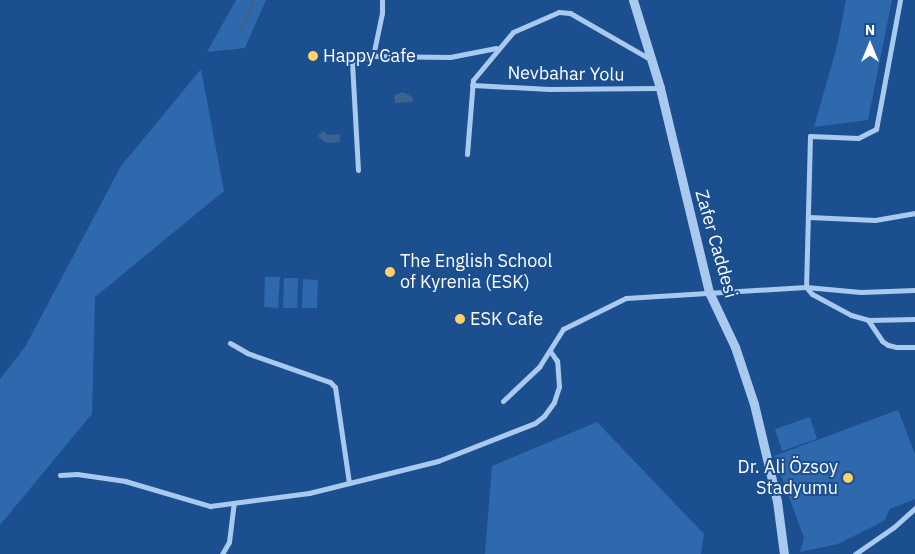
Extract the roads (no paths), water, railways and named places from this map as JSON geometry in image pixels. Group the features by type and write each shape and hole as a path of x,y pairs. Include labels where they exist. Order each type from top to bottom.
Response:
{"street":[{"path":"373,56 382,13 382,0"},
{"name":"Zafer Caddesi","path":"633,0 653,61 709,292 735,347 754,404 777,501 784,554"},
{"path":"806,287 810,136 858,138 876,128 900,0"},
{"path":"467,154 473,80 498,47 513,32 559,12 570,13 653,61"},
{"path":"358,170 352,62 373,56 450,57 498,47"},
{"name":"Nevbahar Yolu","path":"472,85 549,89 660,88"},
{"path":"809,217 875,220 915,212"},
{"path":"806,287 821,299 851,315 868,320 915,319"},
{"path":"503,401 538,367 563,329 626,298 806,287 861,292 915,290"},
{"path":"868,320 882,341 888,345 896,348 915,347"},
{"path":"230,343 247,354 330,382 335,387 349,483"},
{"path":"60,475 77,474 125,481 210,506 309,493 438,461 535,423 544,416 559,387 557,361 550,350"},
{"path":"222,554 229,542 234,504"},
{"path":"855,554 894,527 915,508"}],"waterway":[{"path":"241,30 254,0"}],"place":[{"name":"Happy Cafe","path":"313,56"},
{"name":"The English School of Kyrenia (ESK)","path":"390,272"},
{"name":"ESK Cafe","path":"460,319"},
{"name":"Dr. Ali Özsoy Stadyumu","path":"848,478"}]}
